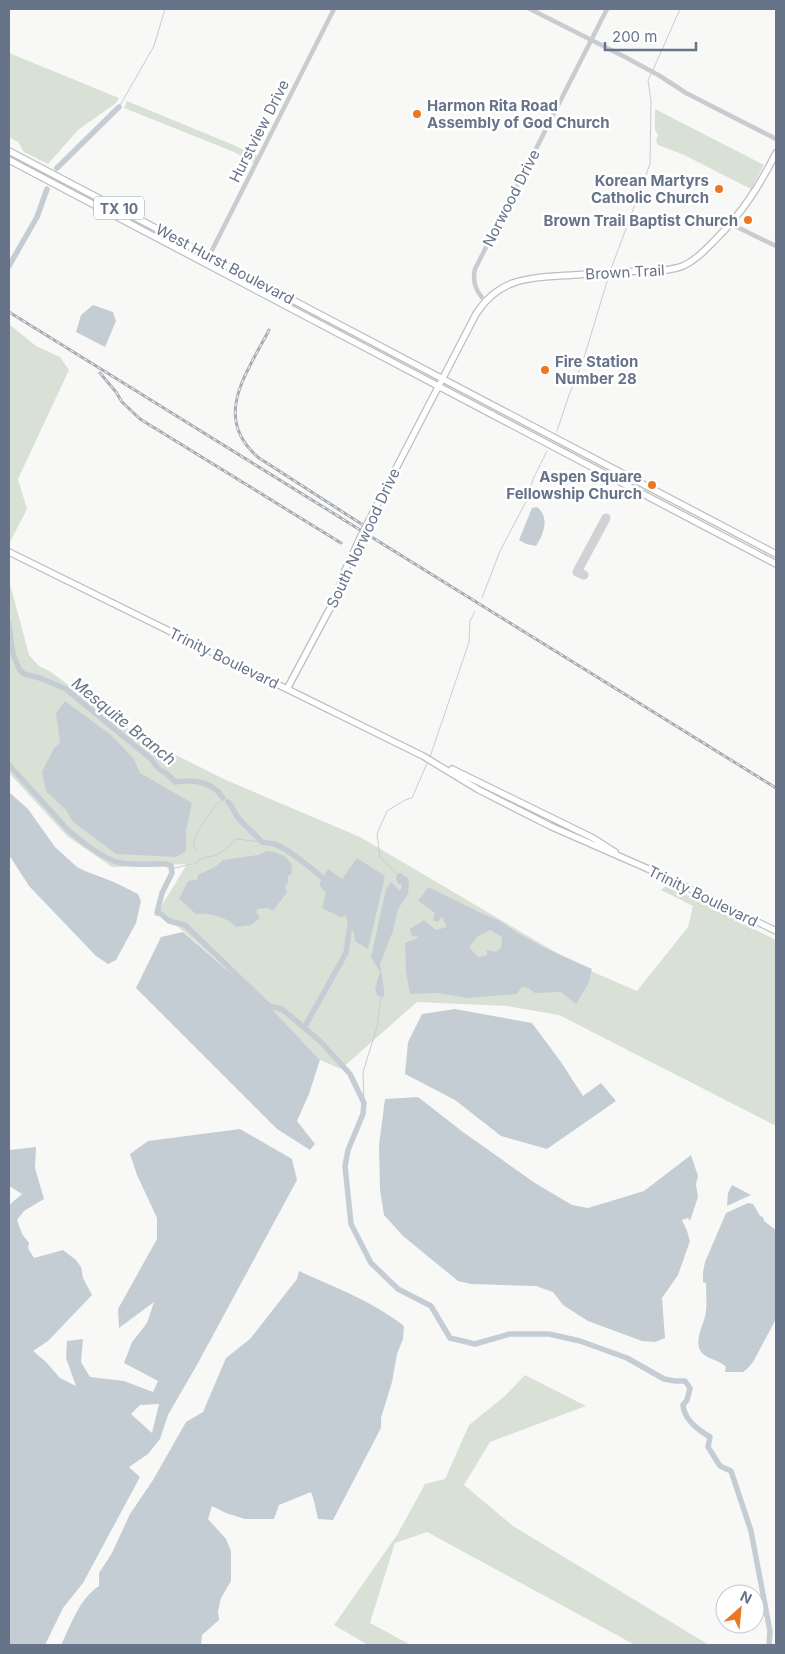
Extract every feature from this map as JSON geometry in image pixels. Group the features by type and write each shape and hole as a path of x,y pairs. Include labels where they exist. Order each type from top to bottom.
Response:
{"main road":[{"name":"West Hurst Boulevard","path":"9,150 442,378"},
{"name":"Brown Trail","path":"485,301 497,290 527,278 668,270 681,267 694,260 731,224 754,194 776,153"},
{"name":"West Hurst Boulevard","path":"9,160 438,385"},
{"path":"438,385 476,314 485,301"},
{"name":"TX 10","path":"442,378 776,554"},
{"name":"TX 10","path":"438,385 776,564"},
{"name":"South Norwood Drive","path":"287,690 336,597 343,575 362,534 438,385"},
{"name":"Trinity Boulevard","path":"9,552 423,756 479,790 534,818 575,838 662,875 776,930"}],"street":[{"name":"Hurstview Drive","path":"205,264 334,9"},
{"path":"530,9 648,69 686,93 776,140"},
{"name":"Norwood Drive","path":"485,301 476,288 475,269 607,9"},
{"path":"731,224 776,246"}],"shaded area":[{"path":"9,53 119,98 116,103 78,130 48,164 24,152 18,142 9,137"},
{"path":"127,101 257,156 254,163 234,152 124,108"},
{"path":"655,109 764,165 751,189 684,155 658,145 656,141 658,135 655,130"},
{"path":"93,305 113,312 116,321 105,347 76,332 81,315"},
{"path":"9,324 36,346 60,357 69,370 18,479 27,509 9,544"},
{"path":"537,507 545,521 543,531 536,546 519,540 532,508"},
{"path":"9,580 29,655 39,666 51,672 138,736 226,780 360,837 579,966 637,991 688,927 693,906 661,890 667,885 776,940 776,1126 559,1015 507,1006 417,1002 341,1069 320,1060 269,1006 159,910 187,864 112,867 67,836 9,773"},
{"path":"65,701 111,735 134,759 140,773 192,803 186,831 186,851 176,857 116,854 72,821 67,811 46,791 42,772 54,748 60,743 56,713"},
{"path":"9,792 28,809 55,847 77,867 138,894 141,901 136,923 116,960 108,964 96,956 29,886 9,855"},
{"path":"267,851 286,857 291,865 291,875 288,875 288,883 285,887 287,892 273,911 267,908 258,909 256,912 260,918 251,925 236,927 218,916 196,914 179,899 188,881 197,880 198,875 215,867 223,860 258,855"},
{"path":"357,858 385,876 368,949 355,941 354,933 345,916 340,917 322,908 326,893 319,885 328,869 342,879"},
{"path":"400,873 408,878 408,894 398,909 393,931 380,964 384,997 377,995 375,989 380,972 371,957 386,889 391,882 400,891 402,885 398,884 396,879 397,874"},
{"path":"428,887 500,921 543,947 592,969 588,984 576,1004 561,992 535,993 528,988 522,987 517,994 467,998 438,993 410,994 406,972 405,943 420,937 412,936 410,929 424,920 436,930 447,927 442,917 438,922 433,920 435,913 418,901","holes":["490,930 502,937 501,948 496,952 487,950 487,955 478,957 469,947 478,936"]},
{"path":"183,932 269,1006 320,1060 309,1094 297,1121 315,1144 310,1150 277,1129 136,988 161,937"},
{"path":"455,1009 532,1023 583,1096 601,1083 616,1101 547,1149 501,1136 455,1100 405,1074 408,1042 422,1014"},
{"path":"418,1097 463,1132 535,1183 572,1205 588,1208 644,1191 691,1155 698,1176 696,1184 698,1197 690,1221 688,1218 682,1220 690,1241 678,1275 662,1298 665,1338 655,1342 642,1341 588,1321 563,1305 553,1292 536,1286 471,1284 458,1281 403,1236 384,1215 380,1190 379,1145 385,1099"},
{"path":"240,1129 292,1159 297,1180 168,1415 160,1439 148,1454 129,1467 140,1477 83,1583 63,1608 45,1645 9,1645 9,1205 22,1194 9,1186 9,1150 36,1147 35,1168 44,1199 24,1211 17,1220 22,1234 29,1243 28,1248 34,1258 63,1250 76,1260 81,1267 83,1278 92,1295 48,1341 33,1351 60,1378 76,1386 66,1358 67,1341 83,1339 81,1362 90,1377 124,1381 153,1392 158,1381 124,1363 132,1342 147,1323 154,1302 119,1328 118,1309 157,1239 157,1218 137,1175 130,1154 148,1141","holes":["159,1404 152,1433 131,1414 140,1405"]},
{"path":"732,1185 751,1195 727,1206 728,1193"},
{"path":"748,1203 753,1204 764,1221 776,1230 776,1319 753,1362 747,1369 743,1372 725,1372 725,1366 704,1355 699,1348 698,1343 706,1308 706,1283 703,1282 703,1272 705,1262 726,1213"},
{"path":"299,1271 367,1302 404,1326 403,1339 397,1354 392,1382 381,1418 381,1428 333,1520 318,1519 311,1492 279,1505 274,1519 245,1519 212,1506 208,1519 226,1539 231,1551 231,1581 221,1598 218,1611 219,1620 202,1635 201,1645 61,1645 81,1605 92,1591 99,1586 99,1573 112,1553 130,1514 153,1480 186,1422 203,1412 226,1358 250,1339 297,1279"},
{"path":"525,1375 586,1406 490,1442 464,1485 513,1526 709,1645 635,1645 427,1532 395,1543 370,1623 411,1645 368,1645 334,1625 397,1535 425,1484 445,1479 469,1425 505,1396"}],"waterway":[{"name":"Mesquite Branch","path":"119,107 154,46 165,9"},
{"path":"653,70 680,9"},
{"path":"611,269 650,164 651,101 648,80 651,74"},
{"name":"Mesquite Branch","path":"57,168 119,107"},
{"name":"Mesquite Branch","path":"9,266 37,217 47,189"},
{"path":"557,431 583,361 609,275"},
{"path":"482,598 500,551 529,496 533,479 547,451"},
{"path":"430,757 469,642 470,621 475,611"},
{"name":"Mesquite Branch","path":"9,624 13,654 19,669 24,674 40,678 66,689 150,758 159,769 175,782 189,781 202,783 214,788 223,798"},
{"path":"397,874 380,857 377,834 387,811 412,798 428,761"},
{"path":"9,765 68,830 101,855 122,863 166,864 171,866 172,873 162,893 157,913 169,921 185,925 269,1006 282,1009 320,1041 350,1074 364,1103 363,1114 348,1150 345,1166 351,1224 371,1263 398,1289 431,1306 450,1338 475,1344 510,1334 549,1334 580,1341 627,1358 664,1379 685,1381 690,1388 687,1400 683,1405 686,1415 696,1427 710,1437 708,1447 720,1466 731,1471 751,1531 770,1631 769,1645"},
{"path":"196,851 194,848 196,836 211,811 223,798"},
{"name":"Mesquite Branch","path":"228,802 239,819 262,842 274,844 286,850 328,883"},
{"path":"194,865 201,859 220,853 236,839 262,842"},
{"path":"171,866 175,868 190,864"},
{"name":"Mesquite Branch","path":"304,1028 346,953 351,917"},
{"path":"364,1103 363,1072 377,1027 381,995"}],"taxiway":[{"path":"584,575 577,572 606,518"}],"railway":[{"path":"9,312 776,788"},
{"path":"269,330 251,363 238,395 235,411 237,427 245,443 259,458 363,525"},
{"path":"100,373 122,402 140,419 341,543"}],"place":[{"name":"Harmon Rita Road Assembly of God Church","path":"417,114"},
{"name":"Korean Martyrs Catholic Church","path":"719,189"},
{"name":"Brown Trail Baptist Church","path":"748,220"},
{"name":"Fire Station Number 28","path":"545,370"},
{"name":"Aspen Square Fellowship Church","path":"652,485"}]}
